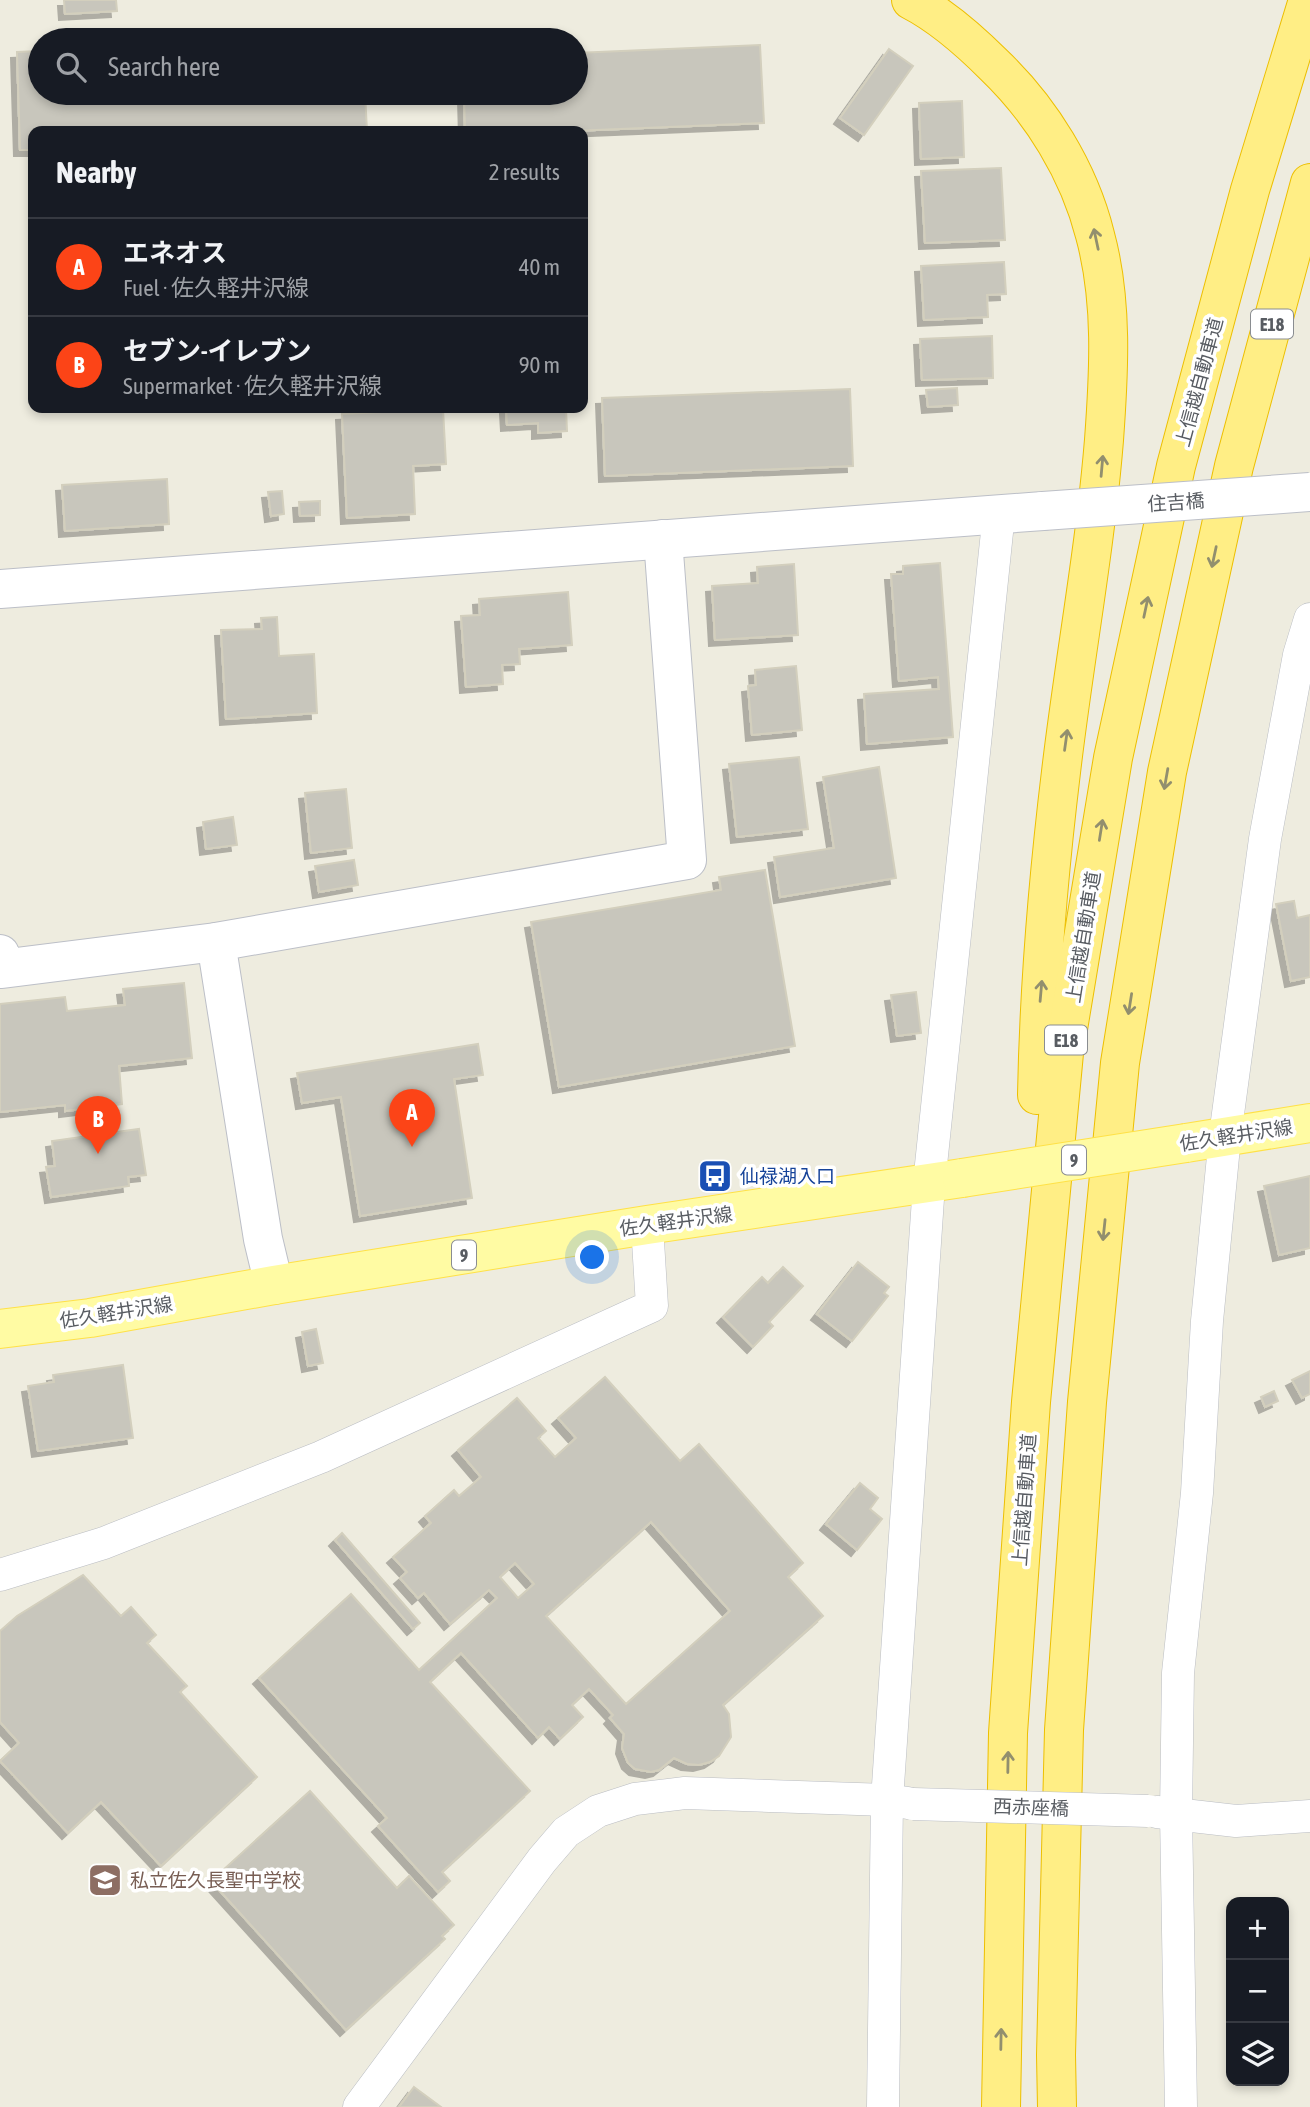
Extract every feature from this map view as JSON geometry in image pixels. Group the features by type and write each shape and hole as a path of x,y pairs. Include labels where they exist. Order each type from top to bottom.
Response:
{"highway":[{"path":"911,0 924,6 971,42 1015,85 1047,128 1075,178 1096,235 1105,293 1109,356 1101,476 1061,773 1038,1021 1031,1402"},
{"name":"上信越自動車道","path":"1002,2107 1000,2063 1008,1734 1031,1402 1064,1053 1113,758 1176,466 1250,190 1308,0"},
{"name":"E18","path":"1057,2107 1064,1730 1087,1402 1120,1063 1167,772 1234,466 1310,183"},
{"path":"1234,466 1310,233"}],"main road":[{"name":"佐久軽井沢線","path":"0,1329 90,1318 274,1285 647,1225 1310,1123"}],"street":[{"name":"住吉橋","path":"0,589 1310,492"},
{"path":"883,2107 900,1802 999,513"},
{"path":"0,954 2,969 216,942 687,860 663,539"},
{"path":"1181,2107 1162,1812 1197,1493 1207,1321 1226,1136 1265,839 1299,655 1310,619"},
{"path":"216,942 263,1239 274,1285"},
{"path":"0,1575 104,1544 321,1457 652,1306 647,1225"},
{"name":"西赤座橋","path":"359,2107 542,1860 566,1832 598,1811 635,1799 685,1793 1162,1812 1236,1821 1310,1816"}],"building":[{"path":"64,0 116,0 117,11 65,14"},
{"path":"760,45 764,123 588,130 588,126 465,126 464,105 588,105 588,52"},
{"path":"889,49 913,66 864,135 840,118"},
{"path":"17,52 28,52 28,105 366,105 367,126 28,126 28,150 20,150"},
{"path":"962,101 964,157 921,159 919,103"},
{"path":"1001,168 1005,240 925,243 921,171"},
{"path":"1004,262 1006,294 987,295 988,317 924,320 921,266"},
{"path":"992,336 993,378 922,380 920,339"},
{"path":"957,388 958,405 928,407 926,390"},
{"path":"850,389 853,466 605,476 602,398"},
{"path":"443,413 446,464 413,466 415,514 347,518 342,414"},
{"path":"506,413 566,413 567,431 538,433 538,423 507,425"},
{"path":"167,479 169,524 65,531 62,485"},
{"path":"282,491 284,514 271,516 268,492"},
{"path":"320,501 320,515 300,516 299,502"},
{"path":"940,563 953,737 867,744 864,694 939,689 938,677 899,681 891,574 903,574 903,566"},
{"path":"794,564 798,635 715,640 712,586 758,583 757,567"},
{"path":"568,592 572,645 519,649 520,664 502,665 503,684 466,687 461,616 480,615 479,599"},
{"path":"277,617 279,656 314,654 317,713 226,719 221,630 262,629 261,618"},
{"path":"796,666 802,730 752,735 748,686 756,685 755,670"},
{"path":"799,757 808,829 737,837 729,764"},
{"path":"879,767 896,878 780,897 774,857 834,848 823,777"},
{"path":"346,789 352,848 311,853 305,793"},
{"path":"233,817 237,845 206,849 203,822"},
{"path":"354,860 358,885 319,892 315,866"},
{"path":"765,870 795,1046 559,1087 531,922 721,890 719,877"},
{"path":"1294,901 1297,918 1310,915 1310,977 1291,981 1276,904"},
{"path":"184,983 192,1058 119,1066 122,1104 65,1111 65,1105 0,1112 0,1004 65,997 67,1011 125,1005 123,989"},
{"path":"916,992 921,1033 897,1036 891,995"},
{"path":"478,1044 483,1075 454,1079 472,1198 360,1216 341,1097 302,1103 297,1073"},
{"path":"139,1129 146,1175 128,1177 129,1186 51,1197 46,1167 55,1166 52,1141"},
{"path":"1310,1176 1310,1248 1279,1255 1264,1186"},
{"path":"858,1262 889,1287 884,1293 888,1296 852,1341 817,1314"},
{"path":"783,1267 803,1286 769,1322 773,1326 753,1347 723,1317 762,1277 768,1283"},
{"path":"316,1329 323,1363 308,1366 302,1332"},
{"path":"123,1365 133,1438 38,1451 28,1386 54,1382 53,1375"},
{"path":"1310,1371 1310,1394 1302,1398 1292,1380"},
{"path":"605,1377 680,1461 699,1444 803,1563 788,1577 823,1616 723,1705 729,1714 731,1737 719,1756 699,1765 687,1764 674,1758 659,1770 651,1772 635,1769 628,1763 622,1748 624,1734 610,1718 613,1715 589,1689 572,1705 583,1717 560,1739 549,1727 538,1738 461,1653 430,1682 530,1791 442,1872 450,1881 438,1892 378,1826 387,1818 259,1678 351,1594 419,1670 497,1598 489,1590 450,1624 424,1593 418,1598 400,1578 407,1572 393,1557 431,1523 425,1516 454,1490 459,1496 481,1477 458,1450 517,1398 546,1431 538,1438 555,1457 576,1438 558,1418","holes":["651,1522 730,1611 626,1704 546,1616","515,1563 534,1584 518,1598 500,1577"]},
{"path":"1274,1391 1278,1401 1265,1407 1261,1397"},
{"path":"860,1483 878,1498 870,1509 882,1519 857,1550 826,1524"},
{"path":"342,1533 420,1623 413,1629 335,1540"},
{"path":"83,1575 121,1616 131,1607 156,1635 147,1643 187,1686 180,1692 257,1777 161,1866 101,1802 68,1833 0,1761 19,1743 0,1722 0,1631 17,1616"},
{"path":"310,1791 397,1888 409,1876 454,1925 442,1936 445,1939 346,2030 211,1881"},
{"path":"414,2087 441,2107 399,2107"}],"place":[{"name":"エネオス","path":"412,1147"},
{"name":"セブン-イレブン","path":"98,1154"},
{"name":"仙禄湖入口","path":"715,1176"},
{"name":"私立佐久長聖中学校","path":"105,1880"}]}
